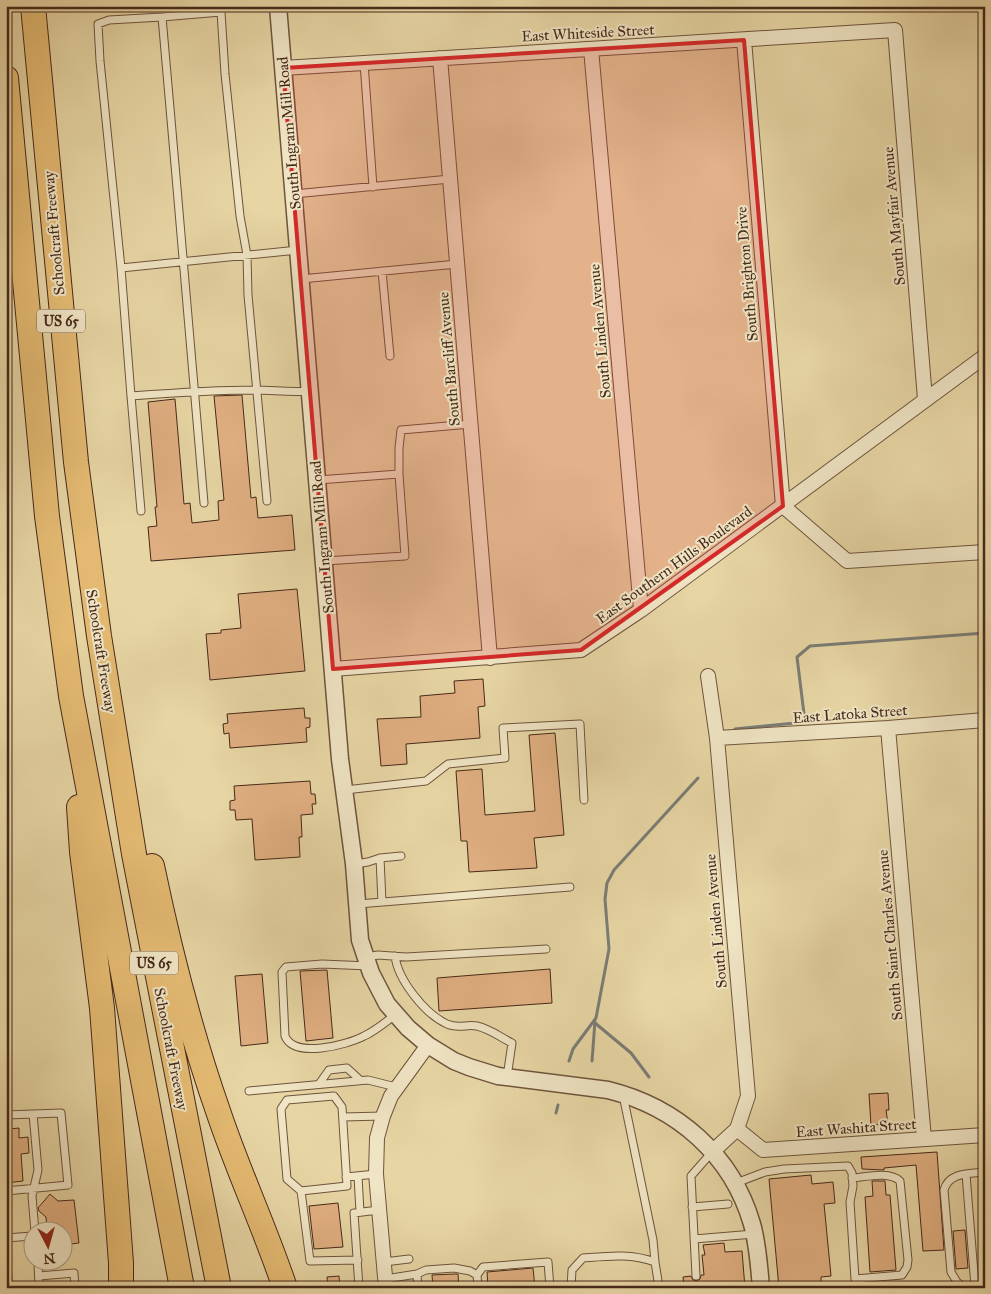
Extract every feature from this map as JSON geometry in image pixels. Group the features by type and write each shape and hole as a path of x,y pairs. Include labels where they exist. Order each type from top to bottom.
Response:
{"highway":[{"name":"Schoolcraft Freeway","path":"33,6 75,453 98,636 134,854 219,1288"},
{"name":"US 65","path":"6,78 47,508 71,696 182,1288"},
{"path":"98,636 136,787 160,904 199,1052 218,1112 284,1286"},
{"path":"71,696 82,852 102,1008 121,1263 121,1288"},
{"path":"121,1263 129,1288"}],"street":[{"name":"South Ingram Mill Road","path":"278,6 340,759 354,864 360,940 368,962 388,1004 408,1028 428,1045 454,1061 483,1073 507,1078 608,1090 623,1094 650,1104 677,1120 702,1139 713,1151 736,1184 748,1210 758,1253 761,1288"},
{"name":"East Whiteside Street","path":"283,68 895,30"},
{"name":"South Mayfair Avenue","path":"895,30 925,400"},
{"name":"South Brighton Drive","path":"744,40 783,506"},
{"name":"South Linden Avenue","path":"591,49 641,610"},
{"name":"South Barcliff Avenue","path":"440,58 490,658"},
{"name":"East Southern Hills Boulevard","path":"333,669 582,650 641,610 985,356"},
{"path":"783,506 847,561 985,552"},
{"name":"South Linden Avenue","path":"708,676 717,738 748,1096 737,1128 713,1151"},
{"name":"East Latoka Street","path":"717,738 985,720"},
{"name":"South Saint Charles Avenue","path":"888,728 924,1139"},
{"path":"385,1283 376,1174 377,1138 382,1116 396,1087 428,1045"},
{"name":"East Washita Street","path":"737,1128 763,1150 985,1135"}],"lane":[{"path":"141,511 121,268 100,61 98,24 109,20 221,12 225,74 240,216 247,255 248,295 267,501"},
{"path":"162,17 204,503"},
{"path":"364,63 373,187"},
{"path":"294,194 450,179"},
{"path":"121,268 298,250"},
{"path":"301,279 458,264"},
{"path":"382,271 390,356"},
{"path":"131,396 195,391 258,390 291,393 310,391"},
{"path":"324,561 405,556 399,474 399,448 402,430 471,424"},
{"path":"318,480 399,474"},
{"path":"344,790 426,781 448,764 505,758 504,728 580,724 584,800"},
{"path":"354,864 380,858 401,856"},
{"path":"380,858 382,902"},
{"path":"358,904 570,887"},
{"path":"396,1014 371,1032 351,1042 309,1049 293,1046 287,1041 285,1036 282,972 286,967 368,962 378,955 406,957 546,949"},
{"path":"395,956 396,967 410,990 439,1019 456,1027 476,1026 491,1030 512,1043 507,1078"},
{"path":"319,1084 329,1070 346,1068 360,1080"},
{"path":"249,1091 360,1080 368,1080 396,1087"},
{"path":"301,1191 347,1186 342,1107 334,1096 333,1083"},
{"path":"623,1094 652,1240 658,1288"},
{"path":"334,1096 287,1100 281,1109 287,1179 301,1191 310,1261 358,1260"},
{"path":"6,1115 62,1113 68,1185 6,1191"},
{"path":"33,1114 38,1170 32,1196 33,1222"},
{"path":"343,1118 382,1116"},
{"path":"696,1276 691,1176 713,1151"},
{"path":"736,1184 758,1173 848,1166 851,1169 852,1178 850,1202 855,1288"},
{"path":"985,1172 950,1178 944,1190 951,1272 957,1282 963,1287 985,1285"},
{"path":"346,1177 376,1174"},
{"path":"966,1174 975,1286"},
{"path":"358,1176 360,1212"},
{"path":"852,1178 889,1176 896,1177 900,1181 908,1260 907,1267 902,1275 854,1279"},
{"path":"692,1207 728,1204"},
{"path":"360,1288 354,1213 379,1210"},
{"path":"694,1239 754,1234"},
{"path":"6,1238 22,1237"},
{"path":"6,1254 9,1288"},
{"path":"571,1288 572,1270 583,1258 613,1255 641,1257 655,1262"},
{"path":"384,1262 409,1259"},
{"path":"478,1288 477,1275 483,1267 548,1262 550,1288"},
{"path":"385,1283 426,1270 454,1268 470,1271 477,1275"},
{"path":"39,1272 39,1288"},
{"path":"39,1276 74,1274 75,1288"},
{"path":"417,1274 418,1288"}],"highlighted area":[{"path":"744,40 783,506 581,650 333,669 283,68"}],"building":[{"path":"242,395 251,498 256,497 258,518 292,515 295,550 151,561 148,527 157,526 155,507 157,507 148,402 175,399 184,504 190,503 192,523 219,520 218,501 224,500 214,396"},
{"path":"297,589 305,671 210,680 206,634 221,633 221,630 241,628 238,594"},
{"path":"483,679 485,706 478,707 480,738 406,744 407,764 381,766 377,719 421,717 420,696 455,693 454,681"},
{"path":"304,708 305,718 310,718 310,727 306,728 307,742 230,748 229,733 224,734 223,724 228,723 227,714"},
{"path":"555,733 564,835 534,838 537,868 469,872 467,841 461,841 456,771 482,769 485,815 535,811 529,735"},
{"path":"310,781 311,794 315,794 316,804 312,804 313,814 301,815 302,837 299,837 300,857 255,860 252,819 236,820 235,810 230,810 230,801 235,800 234,786"},
{"path":"550,969 552,1003 439,1011 437,978"},
{"path":"327,970 333,1038 306,1041 300,971"},
{"path":"262,974 268,1043 241,1046 235,976"},
{"path":"888,1093 889,1110 886,1110 888,1124 871,1125 869,1094"},
{"path":"19,1128 19,1138 28,1137 29,1153 21,1154 23,1181 6,1183 6,1155 10,1155 9,1129"},
{"path":"937,1152 944,1250 923,1251 916,1165 884,1168 884,1170 862,1169 861,1157"},
{"path":"811,1175 812,1184 833,1182 835,1203 824,1204 831,1276 821,1277 821,1285 779,1288 769,1179"},
{"path":"872,1181 885,1181 886,1195 890,1195 896,1270 870,1272 865,1197 873,1196"},
{"path":"50,1194 58,1201 74,1200 79,1243 72,1244 72,1222 46,1222 46,1217 38,1208"},
{"path":"338,1203 343,1247 314,1249 309,1206"},
{"path":"965,1230 968,1268 956,1269 953,1231"},
{"path":"724,1243 725,1252 742,1251 745,1288 684,1288 683,1277 691,1276 693,1280 697,1281 701,1275 704,1275 702,1255 705,1255 703,1245"},
{"path":"533,1268 535,1288 488,1288 487,1272"},
{"path":"458,1274 459,1288 433,1288 432,1275"},
{"path":"339,1276 340,1288 328,1288 327,1277"}],"waterway":[{"path":"735,729 805,722 797,657 810,646 985,633"},
{"path":"569,1061 573,1049 596,1018 609,949 605,899 607,883 614,870 698,778"},
{"path":"592,1061 595,1021"},
{"path":"595,1023 631,1053 649,1077"},
{"path":"556,1113 558,1105"}]}
